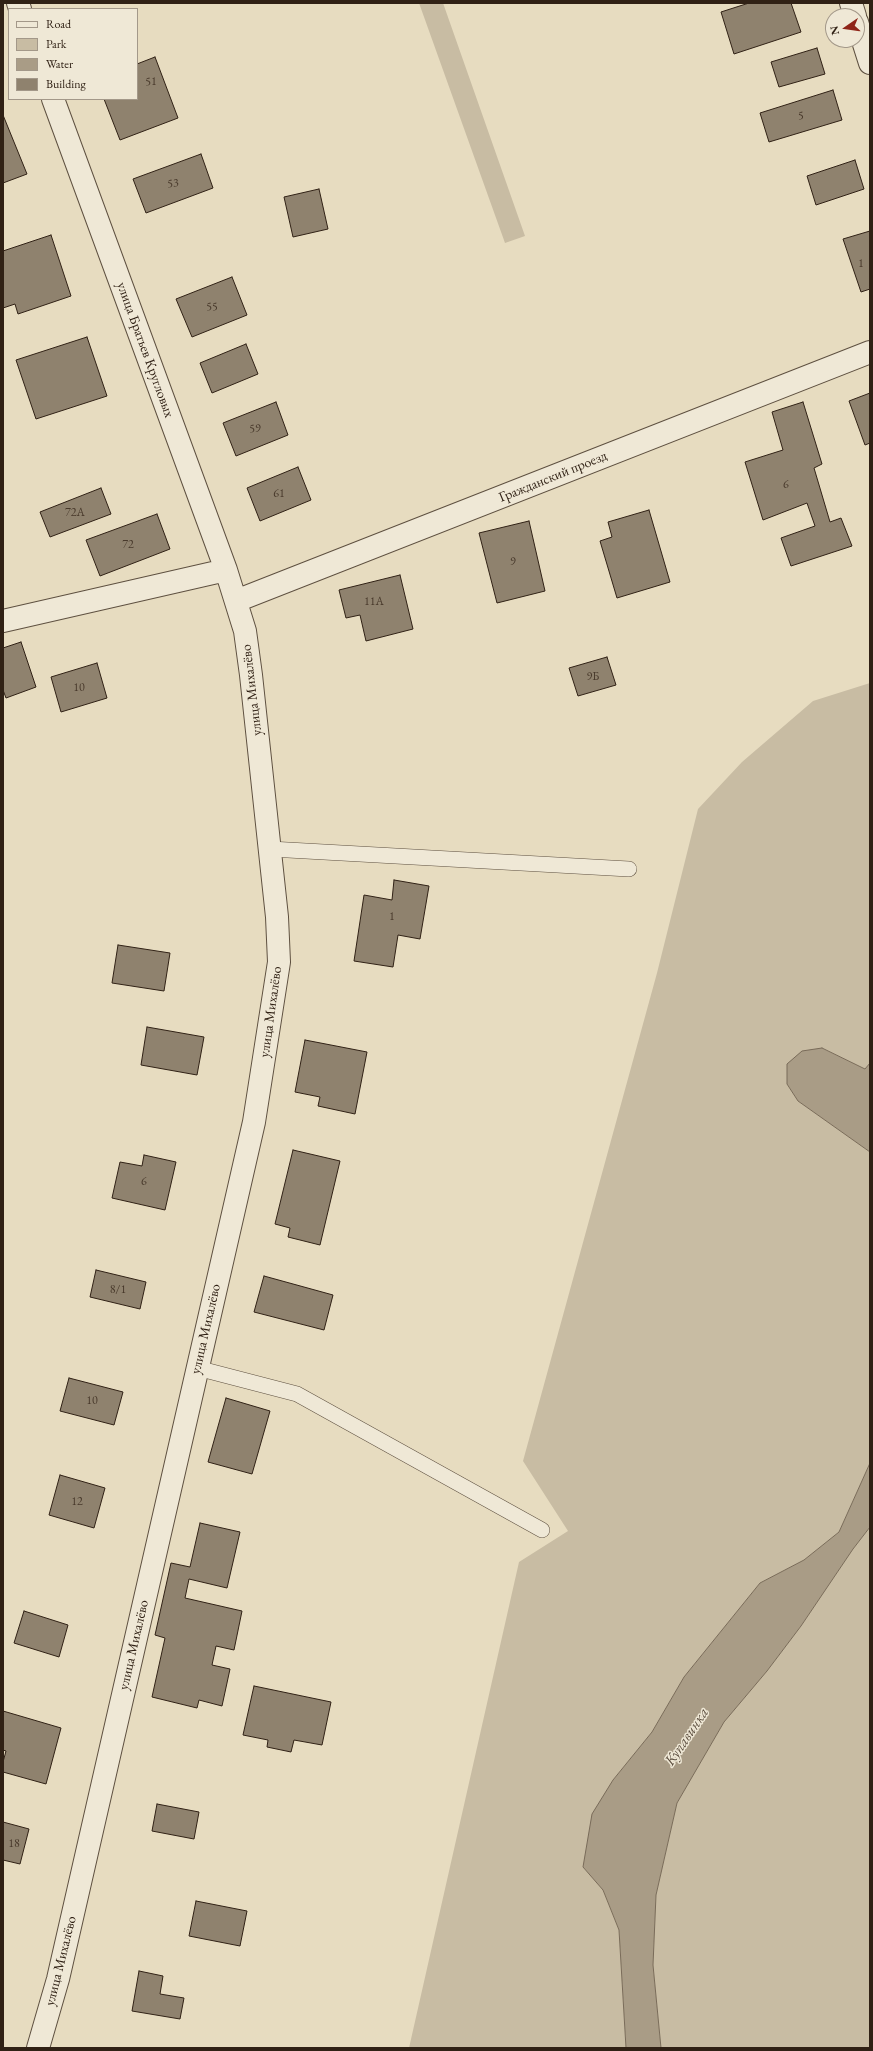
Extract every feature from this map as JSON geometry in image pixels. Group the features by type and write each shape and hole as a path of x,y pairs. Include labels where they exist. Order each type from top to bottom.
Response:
{"street":[{"path":"865,47 870,63"},
{"name":"улица Братьев Кругловых","path":"54,100 236,601"},
{"name":"Гражданский проезд","path":"236,601 870,352"},
{"path":"3,621 226,570"},
{"name":"улица Михалёво","path":"38,2048 58,1979 254,1122 275,999 279,962 277,917 251,675 245,631 236,601"}],"lane":[{"path":"270,849 629,869"},
{"path":"197,1368 297,1394 542,1530"}],"green space":[{"path":"419,3 443,3 525,236 505,243"},
{"path":"870,683 870,1063 865,1069 822,1048 787,1064 787,1084 798,1101 870,1152 870,1463 839,1532 804,1560 760,1583 684,1677 652,1732 613,1780 583,1867 603,1890 619,1930 626,2048 409,2048 519,1562 568,1531 523,1461 657,973 698,809 742,762 813,701"},
{"path":"870,1527 870,2048 661,2048 653,1965 656,1895 677,1803 724,1722 767,1671 801,1626 853,1549"}],"water":[{"path":"822,1048 865,1069 870,1063 870,1152 798,1101 787,1084 787,1064 802,1051"},
{"name":"Купавинка","path":"870,1463 870,1527 853,1549 801,1626 767,1671 724,1722 677,1803 656,1895 653,1965 661,2048 626,2048 619,1930 603,1890 583,1867 592,1814 613,1780 652,1732 684,1677 760,1583 804,1560 839,1532"}],"building":[{"path":"749,3 791,3 801,32 734,54 721,12"},
{"path":"817,48 825,74 779,87 771,62"},
{"path":"155,57 178,118 120,140 104,100 138,100 138,64"},
{"path":"833,90 842,120 769,142 760,113"},
{"path":"3,115 27,174 3,183"},
{"path":"201,154 213,188 146,213 133,179"},
{"path":"855,160 864,189 816,205 807,176"},
{"path":"319,189 328,229 293,237 284,197"},
{"path":"870,231 870,289 861,292 843,239"},
{"path":"51,235 71,296 18,314 15,304 3,308 3,251"},
{"path":"232,277 247,315 192,337 176,299"},
{"path":"87,337 107,396 36,419 16,360"},
{"path":"246,344 258,374 212,393 200,363"},
{"path":"870,393 870,443 865,445 849,401"},
{"path":"276,402 288,435 236,456 223,423"},
{"path":"803,402 822,464 814,468 830,522 841,518 852,546 791,566 781,538 815,526 807,503 763,520 745,462 783,450 772,412"},
{"path":"298,467 311,500 260,521 247,488"},
{"path":"101,488 111,514 50,537 40,512"},
{"path":"649,510 670,582 617,598 600,541 612,537 608,522"},
{"path":"157,514 170,549 100,576 86,540"},
{"path":"529,521 545,591 497,603 479,533"},
{"path":"400,575 413,629 366,641 360,615 346,618 339,590"},
{"path":"21,642 36,687 6,698 3,690 3,648"},
{"path":"607,657 616,685 578,696 569,668"},
{"path":"97,663 107,698 61,712 51,677"},
{"path":"394,880 429,886 420,939 398,935 393,967 354,961 364,895 392,900"},
{"path":"118,945 170,953 164,991 112,983"},
{"path":"147,1027 204,1037 197,1075 141,1065"},
{"path":"305,1040 367,1052 355,1114 318,1106 320,1097 295,1092"},
{"path":"293,1150 340,1161 320,1245 288,1237 290,1228 275,1224"},
{"path":"144,1155 176,1162 165,1210 112,1198 120,1162 142,1166"},
{"path":"96,1270 146,1282 140,1309 90,1297"},
{"path":"264,1276 333,1295 324,1330 254,1312"},
{"path":"69,1378 123,1392 114,1425 60,1411"},
{"path":"226,1398 270,1411 252,1474 208,1462"},
{"path":"60,1475 105,1488 94,1528 49,1515"},
{"path":"200,1523 240,1532 227,1588 189,1579 185,1598 242,1611 234,1650 216,1646 212,1665 230,1669 222,1706 199,1700 197,1708 152,1697 165,1638 155,1635 171,1563 190,1567"},
{"path":"24,1611 68,1625 59,1657 14,1643"},
{"path":"254,1686 331,1702 322,1745 294,1740 291,1752 267,1747 268,1740 243,1735"},
{"path":"3,1711 61,1728 46,1784 3,1772 3,1762 6,1751 3,1750"},
{"path":"157,1804 199,1812 194,1839 152,1831"},
{"path":"3,1822 29,1829 20,1864 3,1860"},
{"path":"196,1901 247,1911 240,1946 189,1936"},
{"path":"139,1971 163,1976 160,1994 184,1998 180,2019 132,2011"}]}
